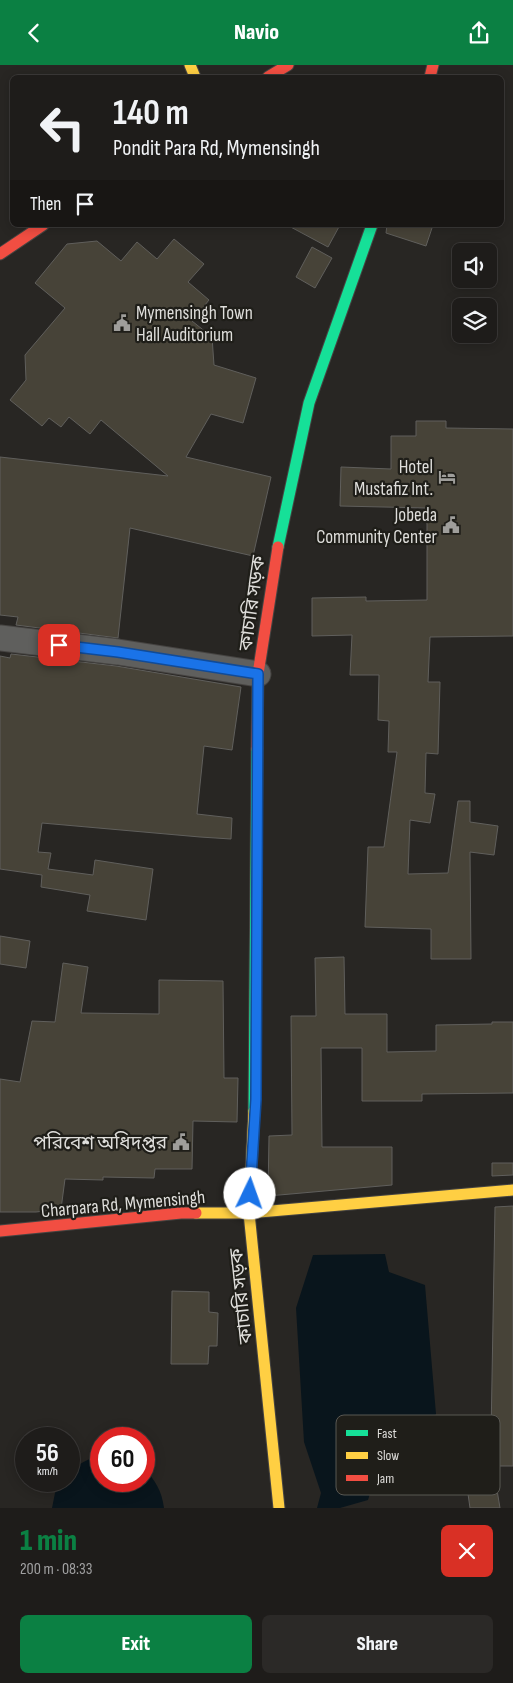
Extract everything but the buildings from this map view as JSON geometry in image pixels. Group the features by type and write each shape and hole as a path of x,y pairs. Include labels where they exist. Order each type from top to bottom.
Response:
{"main road":[{"path":"271,75 288,65"},
{"path":"0,254 40,227"},
{"name":"কাচারি সড়ক","path":"279,1508 249,1213 256,1099 258,674 274,563 309,403 371,227"},
{"name":"Charpara Rd, Mymensingh","path":"0,1231 181,1213 249,1213 513,1190"}],"street":[{"path":"0,638 118,652 258,674"}],"shaded area":[{"path":"385,1254 389,1272 425,1285 436,1414 336,1415 336,1495 370,1495 368,1500 340,1508 317,1508 321,1493 304,1442 296,1308 313,1255"},
{"path":"90,1459 90,1492 155,1492 155,1483 162,1496 164,1508 52,1508 56,1492 80,1492 80,1464"}],"traffic: fast":[{"path":"278,547 309,403 371,227"},
{"path":"254,1111 257,749"}],"traffic: slow":[{"path":"190,65 194,75"},
{"path":"254,1111 249,1213 279,1508"},
{"path":"196,1213 249,1213 513,1190"}],"traffic: jam":[{"path":"271,75 288,65"},
{"path":"430,75 433,65"},
{"path":"0,254 40,227"},
{"path":"257,749 258,674 278,547"},
{"path":"0,1231 196,1213"}],"place":[{"name":"Mymensingh Town Hall Auditorium","path":"122,323"},
{"name":"Hotel Mustafiz Int.","path":"447,477"},
{"name":"Jobeda Community Center","path":"451,525"},
{"name":"পরিবেশ অধিদপ্তর","path":"181,1142"}],"route":[{"path":"59,645 118,652 258,674 256,1099 250,1194"}]}
